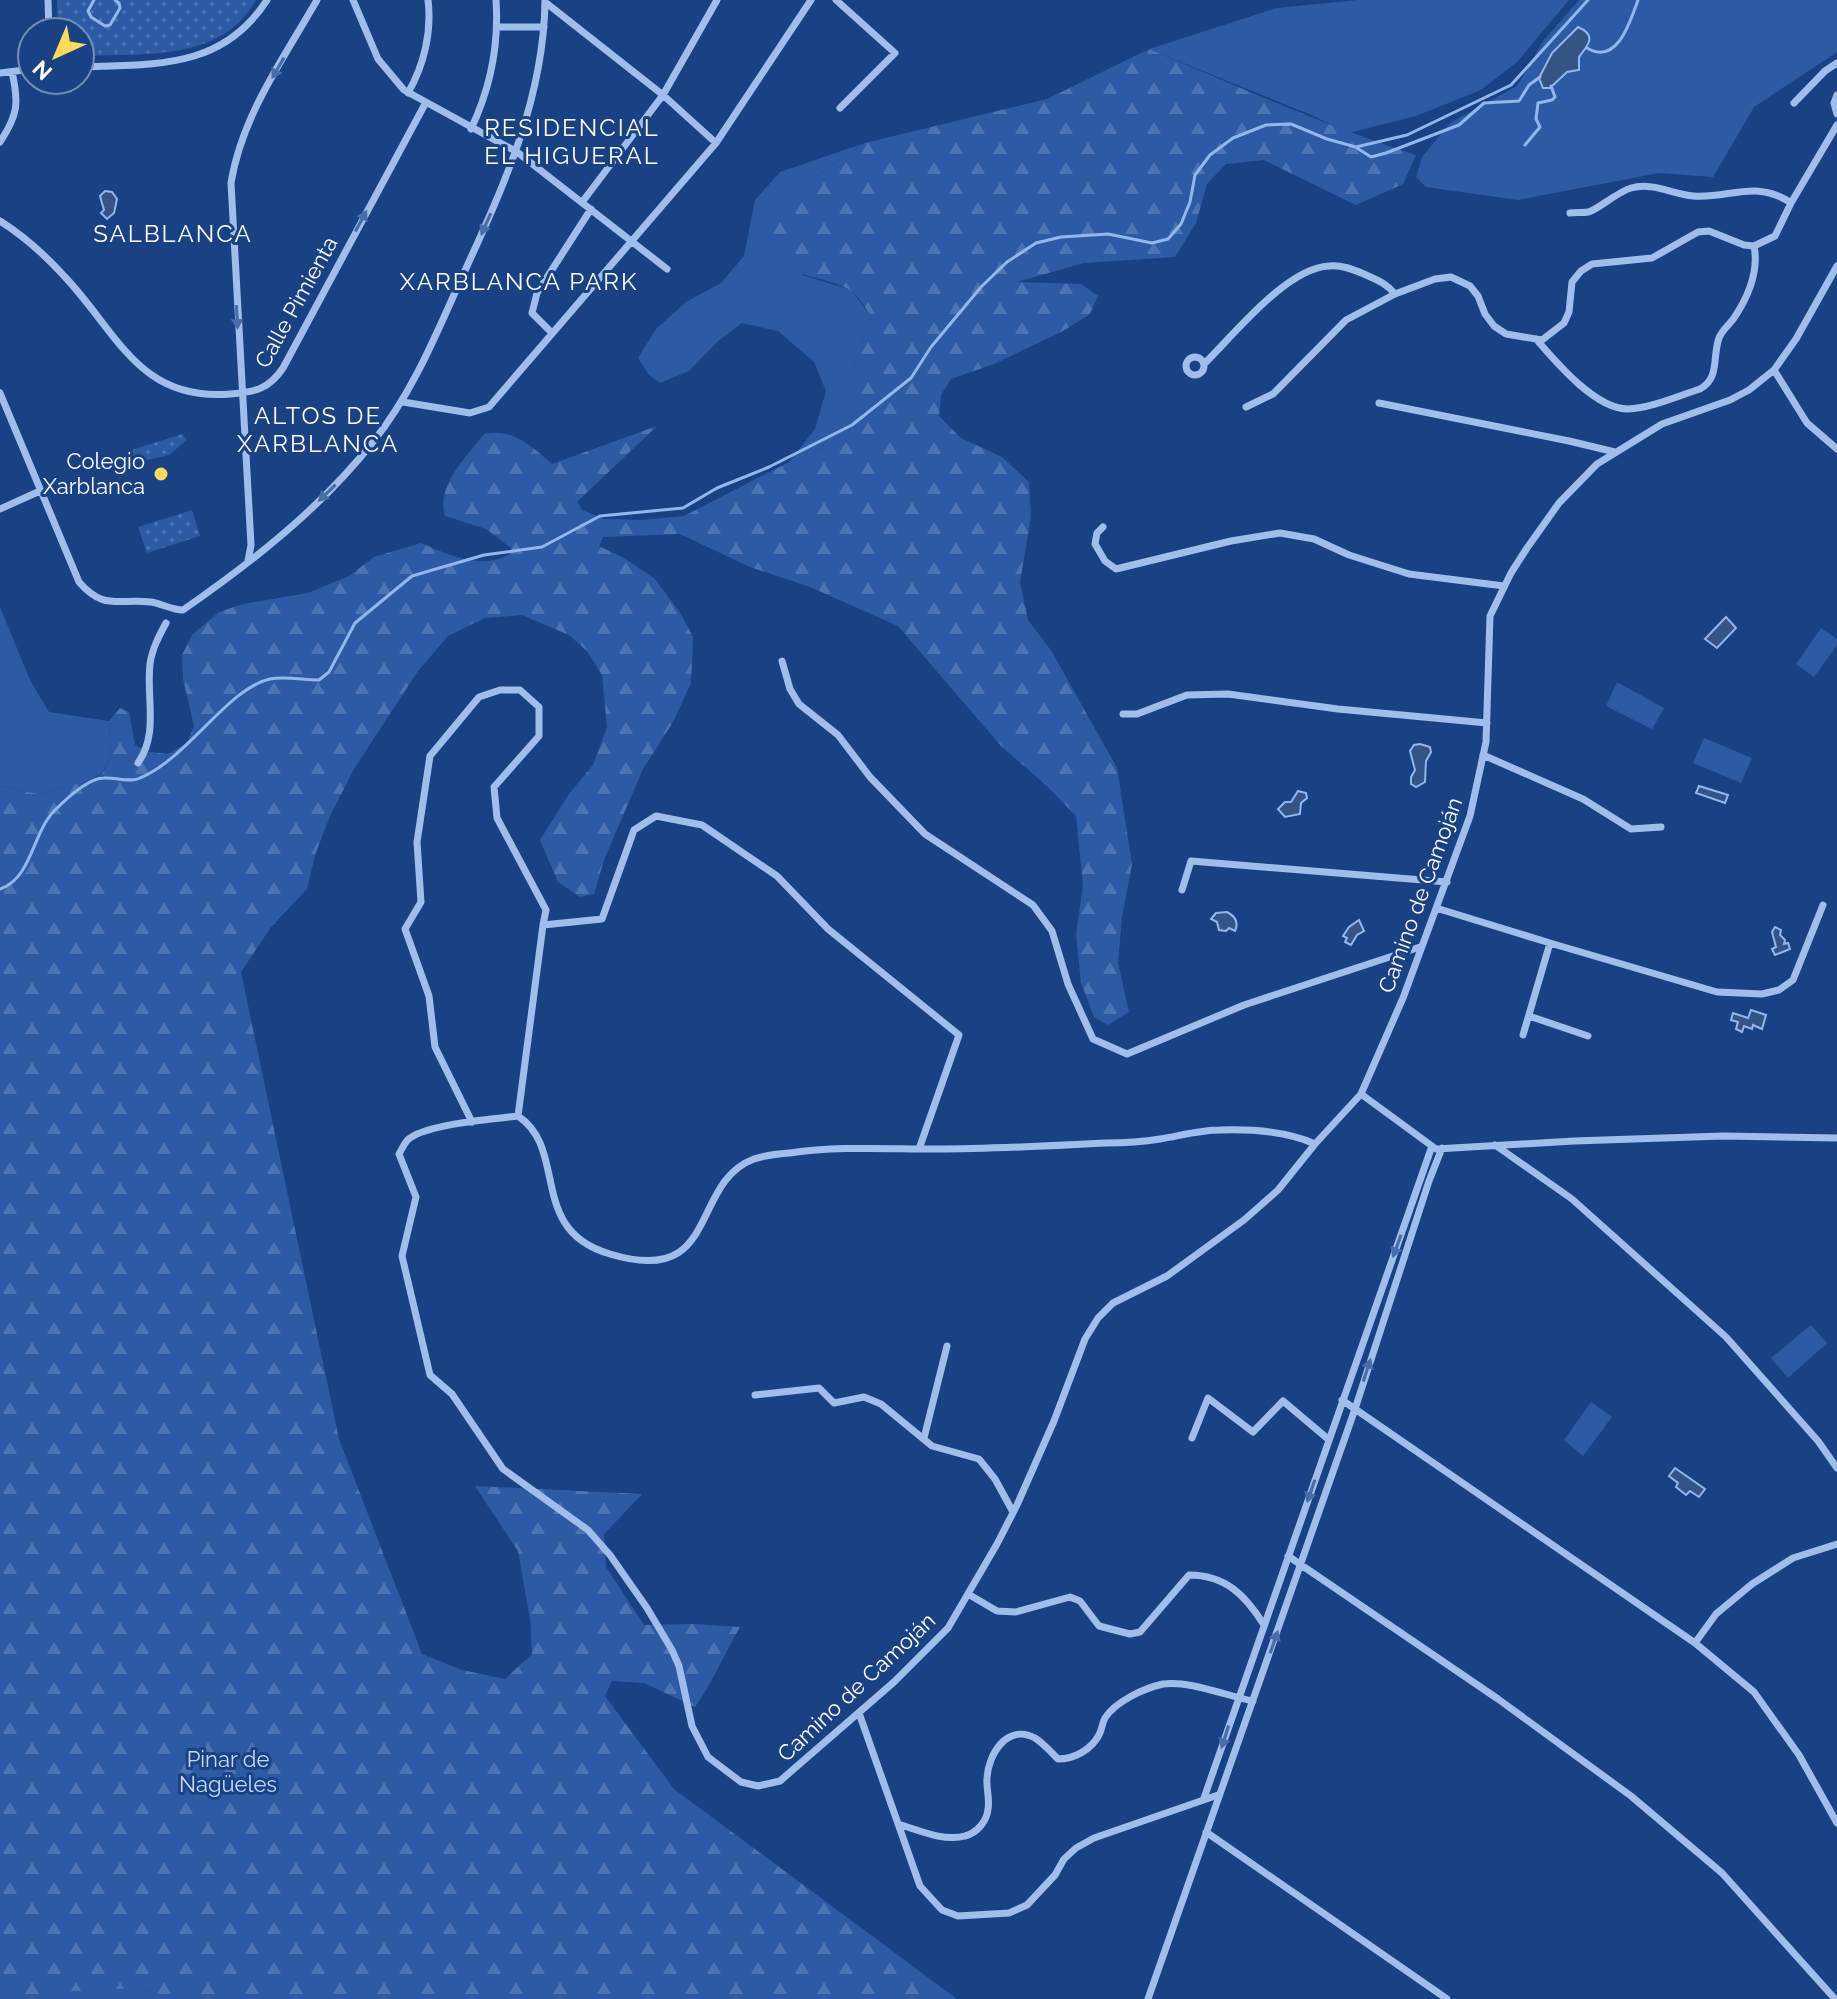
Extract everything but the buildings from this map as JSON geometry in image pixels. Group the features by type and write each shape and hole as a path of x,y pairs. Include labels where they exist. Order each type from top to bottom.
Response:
{"street":[{"path":"96,66 160,63 196,57 240,32 267,0"},
{"path":"248,561 251,545 231,213 234,168 241,138 253,113 317,0"},
{"path":"353,0 378,59 393,80 408,93 517,152 667,269"},
{"path":"408,93 421,68 429,21 428,0"},
{"path":"471,129 481,107 498,27 496,0"},
{"path":"583,201 663,95 717,0"},
{"path":"403,402 470,413 489,407 716,143 811,0"},
{"path":"836,0 895,53 840,108"},
{"path":"545,1 663,95 716,143"},
{"path":"0,393 79,582 97,599 121,603 149,602 183,610 242,569 342,479 403,402 433,343 517,152 532,95 544,27 545,1"},
{"path":"498,27 544,27"},
{"path":"1794,103 1837,63"},
{"path":"0,73 16,71"},
{"path":"0,142 14,119 16,109 12,72"},
{"path":"1837,95 1834,103 1837,114"},
{"name":"Calle Pimienta","path":"0,221 18,233 66,277 119,344 145,371 169,387 217,395 262,389 283,368 425,104"},
{"path":"1246,407 1273,394 1346,320 1395,294 1435,279 1451,277 1470,286 1494,326 1506,334 1542,340 1564,323 1569,312 1572,282 1592,264 1652,258 1698,232 1709,231 1754,246 1775,236 1837,125"},
{"path":"1570,213 1590,213 1623,191 1646,186 1701,196 1735,190 1757,191 1783,197 1791,203"},
{"path":"552,333 532,313 537,293 591,209"},
{"path":"1536,339 1583,387 1621,408 1648,405 1700,389 1708,385 1712,377 1720,336 1743,303 1755,273 1757,262 1754,246"},
{"name":"Camino de Camoján","path":"518,1116 422,1133 408,1139 399,1154 416,1197 402,1256 430,1375 452,1394 503,1469 588,1530 610,1555 672,1650 679,1666 692,1726 708,1757 741,1782 770,1785 798,1768 948,1628 1013,1512 1054,1421 1085,1339 1098,1318 1113,1303 1167,1276 1244,1220 1278,1190 1361,1094 1403,998 1470,816 1487,723 1490,616 1511,573 1559,503 1586,474 1615,452 1662,424 1740,395 1774,370 1796,339 1837,266"},
{"path":"1204,364 1258,309 1282,289 1317,268 1348,267 1387,284 1395,294"},
{"path":"1774,370 1807,423 1837,449"},
{"path":"1379,403 1615,452"},
{"path":"0,509 40,491"},
{"path":"1103,527 1097,533 1095,544 1105,561 1116,569 1231,541 1280,533 1314,539 1349,555 1409,574 1504,586"},
{"path":"251,545 260,548 270,546"},
{"path":"138,763 150,738 150,664 166,623"},
{"path":"782,661 790,689 799,704 838,735 870,777 925,834 1033,905 1052,931 1068,984 1093,1039 1127,1054 1244,1005 1420,947"},
{"path":"472,1122 435,1047 429,996 405,929 421,902 417,842 430,756 479,697 500,690 520,690 539,707 539,736 494,787 497,818 546,910 518,1116 530,1124 540,1138 553,1200 561,1217 589,1247 632,1261 656,1261 671,1257 687,1245 705,1220 727,1178 738,1167 751,1160 828,1147 919,1149 1109,1143 1157,1140 1218,1129 1296,1135 1315,1144"},
{"path":"1123,714 1137,714 1187,695 1216,694 1487,723"},
{"path":"1483,755 1583,799 1631,829 1661,827"},
{"path":"543,925 602,919 634,830 656,816 702,825 777,876 828,929 959,1035 919,1149"},
{"path":"1182,890 1191,861 1447,882"},
{"path":"1436,908 1717,992 1762,994 1779,990 1793,980 1823,905"},
{"path":"1523,1035 1550,943"},
{"path":"1529,1016 1588,1036"},
{"path":"1361,1094 1432,1146 1442,1148 1723,1136 1837,1138"},
{"path":"1493,1144 1572,1199 1726,1337 1818,1441 1837,1468"},
{"path":"1204,1798 1432,1146"},
{"path":"1148,1999 1355,1409 1442,1148"},
{"path":"924,1438 947,1346"},
{"path":"755,1395 819,1388 834,1403 864,1397 881,1404 932,1446 979,1459 995,1479 1013,1512"},
{"path":"1192,1438 1208,1398 1253,1432 1283,1401 1328,1439"},
{"path":"1342,1400 1695,1643 1754,1692 1799,1755 1837,1823"},
{"path":"1695,1643 1716,1614 1752,1584 1793,1558 1837,1544"},
{"path":"1288,1556 1498,1699 1631,1796 1722,1873 1835,1999"},
{"path":"968,1594 997,1611 1016,1612 1070,1597 1080,1601 1099,1626 1130,1634 1140,1632 1189,1575 1197,1575 1237,1589 1264,1625"},
{"path":"898,1824 948,1838 975,1831 984,1823 988,1811 987,1777 991,1755 1000,1743 1010,1737 1033,1737 1058,1759 1067,1759 1082,1753 1093,1743 1100,1734 1104,1719 1113,1710 1148,1689 1165,1684 1199,1688 1253,1701"},
{"path":"859,1713 920,1886 942,1910 958,1916 1009,1913 1027,1905 1076,1848 1094,1838 1218,1795"},
{"path":"1206,1832 1447,1999"}],"green space":[{"path":"57,0 256,0 241,20 222,35 201,45 154,54 96,56 96,16 58,16"},
{"path":"1358,0 1569,0 1517,62 1481,90 1416,116 1349,133 1149,49 1277,8"},
{"path":"1579,0 1837,0 1837,52 1754,107 1713,177 1659,173 1518,200 1426,187 1416,177 1422,157 1450,123 1517,86 1543,41"},
{"name":"Pinar de Nagüeles","path":"1149,49 1315,118 1416,155 1403,184 1356,205 1264,160 1226,164 1207,184 1196,223 1175,257 1084,263 1017,282 1081,284 1098,296 1090,314 1063,331 994,364 951,379 941,395 939,416 961,438 1002,457 1029,482 1031,517 1020,582 1028,620 1052,652 1117,768 1132,864 1122,917 1118,963 1129,1012 1108,1025 1094,1017 1081,983 1076,934 1083,885 1076,816 1001,746 898,626 810,587 750,567 680,534 603,537 599,546 655,579 681,614 693,637 691,683 673,722 643,769 604,860 594,894 580,897 558,882 540,840 569,794 593,765 607,727 602,675 587,651 569,635 522,615 485,618 448,636 418,671 354,769 330,816 315,855 307,889 271,927 241,972 339,1439 422,1654 462,1670 505,1679 532,1654 530,1619 518,1551 475,1486 642,1494 604,1534 606,1567 644,1625 740,1627 695,1707 644,1683 612,1681 605,1696 674,1789 957,1999 164,1999 143,1988 51,1992 49,1999 0,1999 0,786 38,794 85,782 102,774 111,756 109,721 120,708 129,712 135,745 149,752 168,754 187,743 194,726 183,679 182,655 192,635 219,612 243,604 308,593 349,576 374,557 421,543 454,556 478,561 489,561 511,553 511,548 486,529 445,516 445,493 454,472 484,434 513,436 552,464 657,426 577,502 582,510 604,519 641,520 684,516 789,462 845,439 862,426 854,371 872,318 852,291 802,274 785,262 768,235 776,217 804,184 865,143 1047,99"},
{"path":"865,143 804,184 802,275 851,290 872,318 854,371 855,394 863,426 845,439 789,462 815,429 826,391 814,362 778,331 742,323 717,342 689,371 660,383 649,375 638,358 656,329 686,302 721,283 744,256 755,200 780,172"},
{"path":"182,434 187,440 169,455 133,463 128,451"},
{"path":"192,510 200,536 147,553 138,527"},
{"path":"0,607 30,680 49,712 109,721 111,756 102,773 85,782 38,794 0,786"},
{"path":"1821,628 1837,639 1837,645 1814,677 1796,664"},
{"path":"1617,682 1664,708 1652,729 1606,706"},
{"path":"1704,738 1752,758 1741,783 1693,763"},
{"path":"1811,1325 1827,1343 1788,1378 1771,1358"},
{"path":"1591,1402 1612,1417 1583,1456 1564,1440"},
{"path":"143,1988 164,1999 49,1999 50,1992"}],"shaded area":[{"path":"1578,27 1589,38 1579,57 1579,70 1567,72 1550,88 1543,88 1539,78 1552,53"},
{"path":"105,191 112,192 117,199 114,213 107,219 101,213 104,210 100,196"},
{"path":"1726,617 1736,628 1717,648 1705,639"},
{"path":"1414,745 1430,747 1431,752 1426,761 1425,782 1416,787 1411,784 1415,770 1410,751"},
{"path":"1699,786 1728,795 1725,803 1696,793"},
{"path":"1298,791 1306,793 1307,798 1301,803 1300,814 1285,817 1278,809 1285,802 1291,802"},
{"path":"1227,912 1236,920 1235,931 1229,928 1219,930 1217,922 1211,919 1216,913"},
{"path":"1359,920 1364,931 1357,935 1351,945 1345,942 1347,938 1343,936"},
{"path":"1775,927 1781,930 1784,944 1788,943 1790,949 1775,955 1772,932"},
{"path":"1751,1010 1766,1015 1762,1029 1753,1025 1752,1029 1744,1026 1742,1032 1736,1029 1738,1022 1731,1020 1733,1013 1748,1018"},
{"path":"1675,1468 1705,1489 1699,1497 1690,1491 1686,1495 1676,1487 1678,1483 1669,1476"}],"waterway":[{"path":"94,0 88,11 91,17 105,26 110,25 120,8 115,0"},
{"path":"0,889 19,875 47,821 77,790 98,779 136,779 157,769 254,685 276,678 319,680 329,672 355,623 412,576 484,555 542,547 600,516 683,508 717,488 769,467 852,425 911,378 931,347 981,287 1007,262 1036,243 1061,237 1108,234 1152,243 1168,239 1181,224 1190,202 1195,175 1210,155 1233,138 1266,125 1291,124 1356,147 1407,135 1511,85 1588,0"},
{"path":"1587,48 1597,52 1614,47 1626,30 1638,0"},
{"path":"1357,148 1371,157 1459,125 1484,103 1519,101 1529,85 1540,77"},
{"path":"1525,145 1540,127 1536,119 1538,103 1555,97 1551,86"}],"place":[{"name":"Colegio Xarblanca","path":"161,474"}],"district":[{"name":"RESIDENCIAL EL HIGUERAL","path":"572,142"},
{"name":"SALBLANCA","path":"173,234"},
{"name":"XARBLANCA PARK","path":"519,282"},
{"name":"ALTOS DE XARBLANCA","path":"318,430"}]}
